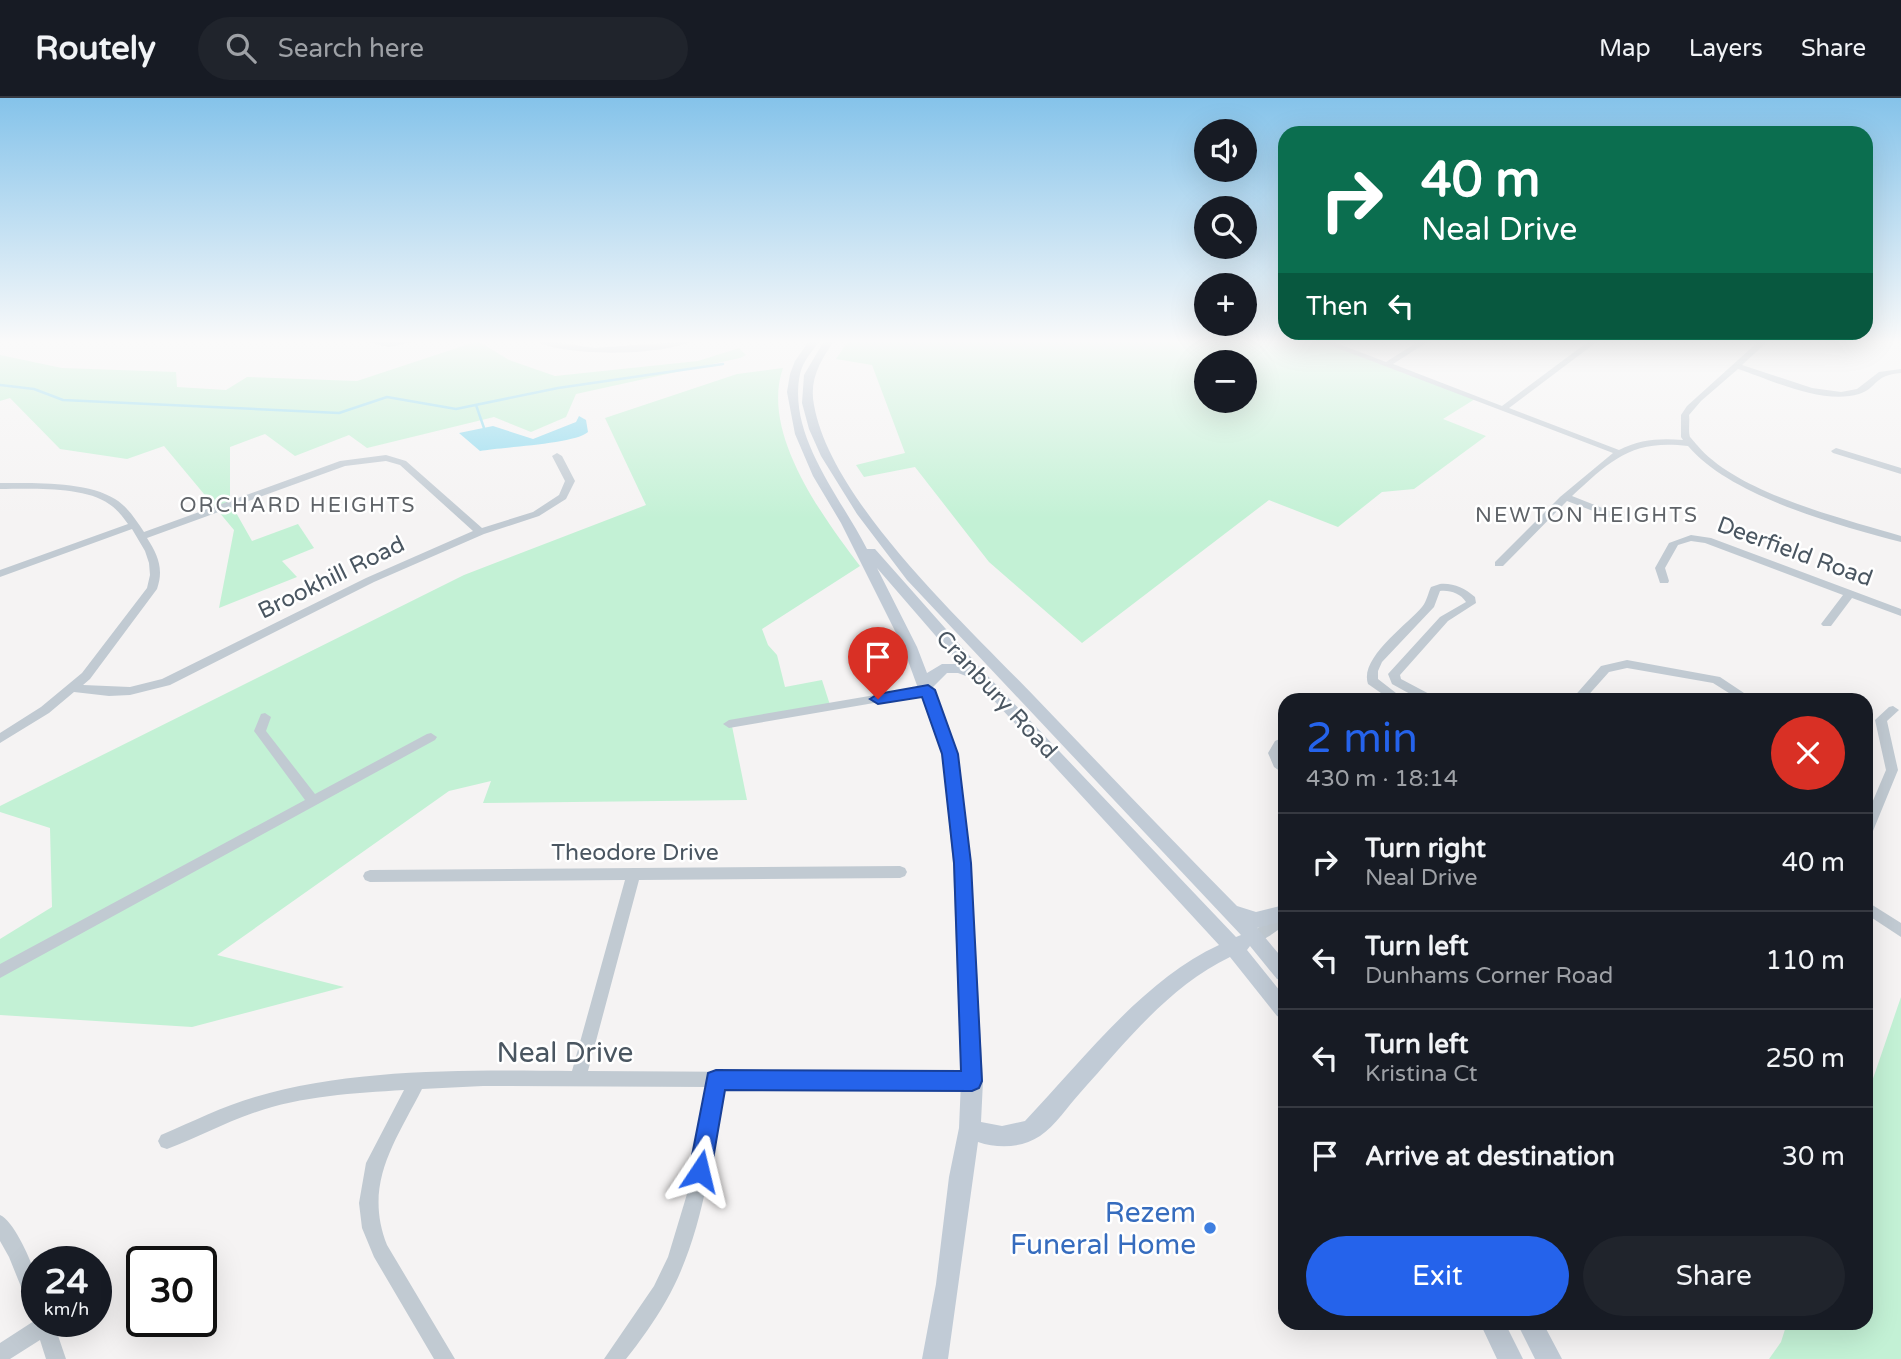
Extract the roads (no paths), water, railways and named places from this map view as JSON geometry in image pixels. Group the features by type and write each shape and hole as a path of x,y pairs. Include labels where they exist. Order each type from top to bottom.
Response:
{"main road":[{"name":"Cranbury Road","path":"794,400 799,431 822,480 846,520 890,577 1233,947 1278,1003"},
{"name":"Cranbury Road","path":"809,400 815,428 846,489 912,577 1254,937 1278,966"},
{"path":"846,520 910,647 950,754 962,863 972,1081 970,1128 960,1177 948,1284 935,1359"},
{"path":"910,647 911,631 921,611 920,595 912,577"},
{"path":"927,688 933,674 942,668 953,666 979,676"},
{"path":"1224,906 1235,914 1256,920 1278,914"},
{"path":"970,1128 990,1136 1010,1138 1032,1128 1155,997 1201,962 1254,937"},
{"path":"1496,1330 1510,1359"},
{"path":"1533,1330 1549,1359"}],"street":[{"path":"1479,400 1620,453"},
{"path":"1503,409 1515,400"},
{"path":"1700,400 1688,410 1684,428 1692,444 1720,470 1758,492 1806,510 1901,539"},
{"path":"1499,564 1605,463 1620,453 1630,447 1649,443 1692,444"},
{"path":"1836,451 1901,471"},
{"name":"Brookhill Road","path":"72,688 123,694 143,691 370,580 480,532 536,514 563,498 570,481 557,456"},
{"path":"142,536 344,463 386,458 403,463 480,532"},
{"path":"0,486 61,489 108,498 142,536 156,568 157,577 152,589 86,676 0,739"},
{"path":"1568,498 1617,517"},
{"path":"0,574 134,525"},
{"name":"Deerfield Road","path":"1664,581 1660,568 1674,544 1684,539 1699,538 1724,544 1901,613"},
{"path":"1389,693 1372,681 1377,660 1430,605 1435,589 1450,587 1471,599 1466,608 1444,619 1399,665 1394,676"},
{"path":"1826,624 1850,593"},
{"path":"1583,693 1605,669 1627,664 1716,680 1737,693"},
{"path":"1372,676 1394,676"},
{"path":"1394,676 1396,681 1418,693"},
{"path":"729,724 927,688"},
{"path":"1873,815 1892,770 1881,720 1893,710"},
{"path":"265,717 260,731 313,801"},
{"path":"0,971 430,737"},
{"path":"1278,746 1274,753 1278,762"},
{"name":"Theodore Drive","path":"370,876 900,872"},
{"path":"578,1079 632,874"},
{"path":"1873,912 1901,931"},
{"path":"1254,937 1278,923"},
{"name":"Neal Drive","path":"167,1141 253,1105 358,1085 416,1084 484,1078 972,1081"},
{"path":"614,1359 657,1301 684,1244 694,1207 716,1080"},
{"path":"416,1084 375,1163 368,1203 371,1228 380,1251 445,1359"},
{"path":"0,1224 21,1263"},
{"path":"0,1354 24,1337"},
{"path":"49,1337 56,1359"}],"water":[{"path":"579,416 586,420 588,432 554,442 480,451 459,433 493,426 533,439 576,422"}],"waterway":[{"path":"63,400 339,413 378,400"},
{"path":"403,400 456,409 500,400"},
{"path":"476,405 484,428"}],"place":[{"name":"Rezem Funeral Home","path":"1210,1228"}],"district":[{"name":"ORCHARD HEIGHTS","path":"298,505"},
{"name":"NEWTON HEIGHTS","path":"1587,515"}]}
